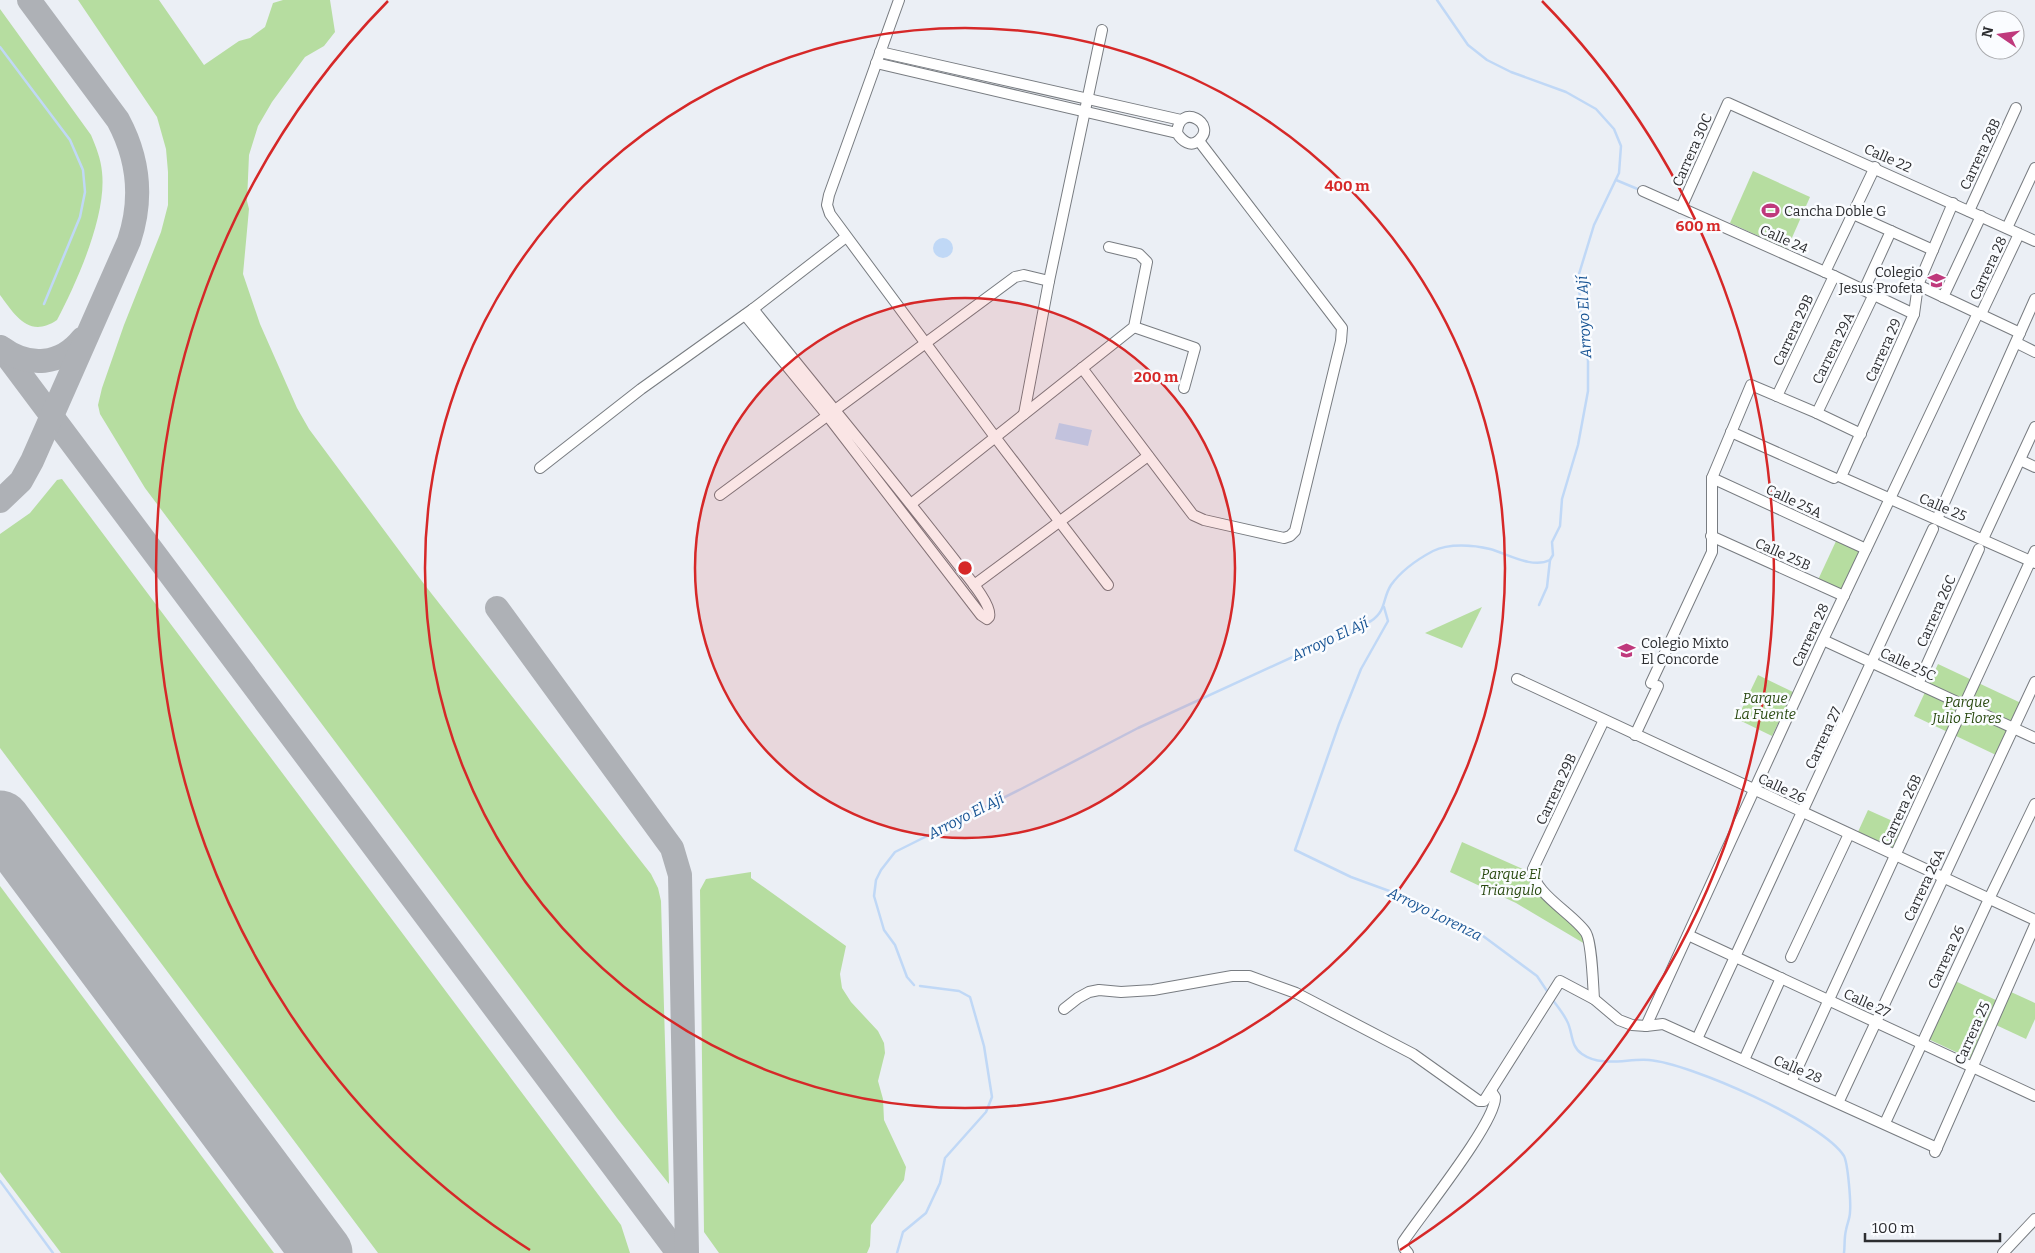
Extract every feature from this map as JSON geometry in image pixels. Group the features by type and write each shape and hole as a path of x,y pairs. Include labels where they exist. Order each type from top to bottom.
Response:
{"street":[{"path":"898,0 828,195 827,205 830,214 995,438 1108,584"},
{"path":"1024,414 1049,281 1102,30"},
{"path":"880,52 1181,120 1188,117 1196,118 1202,122 1204,129 1199,141 1193,144 1186,143 1180,139 1178,126 1181,120"},
{"path":"876,64 1178,133"},
{"name":"Calle 22","path":"1728,103 1875,167 2035,241"},
{"name":"Carrera 30C","path":"1681,208 1728,103"},
{"name":"Carrera 28B","path":"1969,210 2016,108"},
{"path":"1082,368 1193,515 1198,518 1284,538 1290,536 1295,531 1299,522 1341,341 1342,328 1199,141"},
{"name":"Carrera 29B","path":"1777,396 1830,274 1853,214 1875,167"},
{"path":"2007,228 2035,168"},
{"name":"Calle 24","path":"1643,191 1830,274 1914,314"},
{"name":"Carrera 29","path":"1837,478 1861,434 1914,314 1918,285 1953,204"},
{"path":"1853,214 1933,250"},
{"path":"1943,297 1981,216"},
{"path":"1864,290 1891,231"},
{"name":"Carrera 28","path":"1646,1026 1823,640 2019,234"},
{"path":"540,468 641,389 749,312 846,237"},
{"path":"911,504 1134,327 1147,262 1138,254 1109,247"},
{"path":"720,494 1015,277 1024,275 1049,281"},
{"path":"1918,285 2020,332"},
{"name":"Carrera 29A","path":"1817,413 1874,294"},
{"name":"Carrera 27","path":"1697,1039 1872,663 2035,300"},
{"path":"749,312 830,412 911,504 974,586 990,610 991,615 987,618 981,615 830,412"},
{"path":"1134,327 1195,348 1184,388"},
{"path":"2017,343 2035,352"},
{"path":"1636,735 1654,684 1712,552 1712,478 1751,384 1861,434"},
{"name":"Carrera 26C","path":"1918,684 2035,427"},
{"name":"Calle 25","path":"1731,432 1890,499 1935,524 1981,544 2033,562"},
{"path":"974,586 1148,456"},
{"path":"2020,460 2035,468"},
{"name":"Calle 25A","path":"1712,478 1866,549"},
{"name":"Calle 25B","path":"1711,536 1844,596"},
{"name":"Carrera 26B","path":"1792,1080 1964,705 2033,562 2035,551"},
{"name":"Calle 25C","path":"1823,640 2035,738"},
{"name":"Calle 26","path":"1517,679 2035,920"},
{"name":"Carrera 26A","path":"1839,1101 2035,682"},
{"name":"Carrera 29B","path":"1594,999 1587,934 1534,880 1533,869 1604,720"},
{"name":"Carrera 26","path":"1885,1123 1988,899 2035,804"},
{"path":"1792,957 1849,834"},
{"name":"Carrera 25","path":"1936,1150 2035,925"},
{"name":"Calle 27","path":"1688,935 2035,1096"},
{"path":"1064,1009 1089,992 1099,990 1120,992 1153,990 1232,976 1248,976 1265,980 1296,993 1414,1054 1479,1100 1484,1101 1491,1091 1496,1097 1494,1109 1477,1139 1403,1242 1404,1248 1408,1253"},
{"path":"1744,1060 1781,978"},
{"name":"Calle 28","path":"1491,1091 1560,981 1594,999 1619,1020 1632,1025 1663,1024 1839,1101 1936,1150"},
{"path":"2003,1253 2035,1219"}],"green space":[{"path":"78,0 159,0 204,65 239,41 250,38 265,27 273,3 283,0 330,0 335,32 324,46 305,57 272,102 258,126 249,155 247,201 249,209 243,274 260,324 297,408 309,429 424,584 651,874 658,888 661,901 669,1184 617,1118 145,488 100,414 98,405 102,388 124,325 161,232 168,205 168,172 166,149 157,117"},
{"path":"0,9 91,135 101,167 102,189 100,208 89,248 57,320 38,327 31,326 17,317 0,295"},
{"path":"1753,171 1810,197 1787,249 1730,223"},
{"path":"62,479 621,1225 630,1253 378,1253 0,748 0,534 30,513 57,480"},
{"path":"1837,539 1863,551 1842,593 1817,582"},
{"path":"1482,607 1462,648 1425,633"},
{"name":"Parque Julio Flores","path":"1938,664 2021,703 1996,755 1914,716"},
{"name":"Parque La Fuente","path":"1758,675 1793,692 1772,736 1737,719"},
{"path":"1868,810 1906,827 1894,852 1857,834"},
{"name":"Parque El Triangulo","path":"1462,842 1525,870 1529,881 1577,929 1583,936 1585,944 1516,903 1450,872"},
{"path":"751,872 751,878 846,946 840,974 842,988 851,1002 878,1031 884,1043 885,1053 878,1081 883,1099 884,1120 906,1167 904,1180 871,1225 870,1246 867,1253 719,1253 704,1232 700,890 706,879"},
{"path":"0,886 274,1253 61,1253 0,1172"},
{"path":"1953,980 1998,1001 1971,1059 1926,1038"},
{"path":"2011,992 2035,1003 2035,1019 2026,1039 1996,1025"}],"water":[{"path":"943,238 950,241 953,248 950,255 943,258 936,255 933,248 936,241"},
{"path":"1059,423 1092,430 1088,446 1055,439"}],"waterway":[{"name":"Arroyo El Ají","path":"914,985 907,977 895,945 884,930 874,896 876,880 895,852 1138,728 1371,621 1380,613 1388,590 1395,580 1410,566 1439,548 1477,546 1520,560 1536,563 1550,560 1553,555 1552,542 1560,526 1562,499 1578,445 1588,391 1588,361 1580,306 1579,274 1594,225 1619,173 1621,146 1614,129 1596,109 1566,92 1511,72 1487,60 1468,45 1437,0"},
{"path":"0,47 70,140 83,170 85,192 80,217 44,304"},
{"path":"1616,180 1640,190"},
{"path":"1539,605 1547,587 1550,560"},
{"name":"Arroyo Lorenza","path":"1384,607 1388,621 1361,669 1339,724 1295,850 1351,877 1403,896 1475,930 1537,976 1549,994"},
{"name":"Arroyo El Ají","path":"897,1253 903,1232 926,1213 940,1183 945,1158 986,1112 992,1097 984,1046 970,997 959,991 920,986"},
{"name":"Arroyo Lorenza","path":"1552,999 1569,1025 1575,1047 1582,1054 1598,1061 1649,1060 1693,1071 1754,1096 1784,1111 1831,1142 1844,1156 1850,1192 1850,1216 1845,1233 1844,1253"},
{"path":"0,1181 53,1253"}],"taxiway":[{"path":"0,501 21,481 32,461 129,241 136,210 137,195 137,179 131,149 118,120 29,0"},
{"path":"2,348 23,359 44,361 55,359 64,354 74,348 82,339"},
{"path":"0,347 678,1253"},
{"path":"497,608 672,848 680,875 687,1253"}],"runway":[{"path":"0,821 322,1253"}],"place":[{"name":"Cancha Doble G","path":"1770,211"},
{"name":"Colegio Jesus Profeta","path":"1937,280"},
{"name":"Colegio Mixto El Concorde","path":"1627,651"}]}
